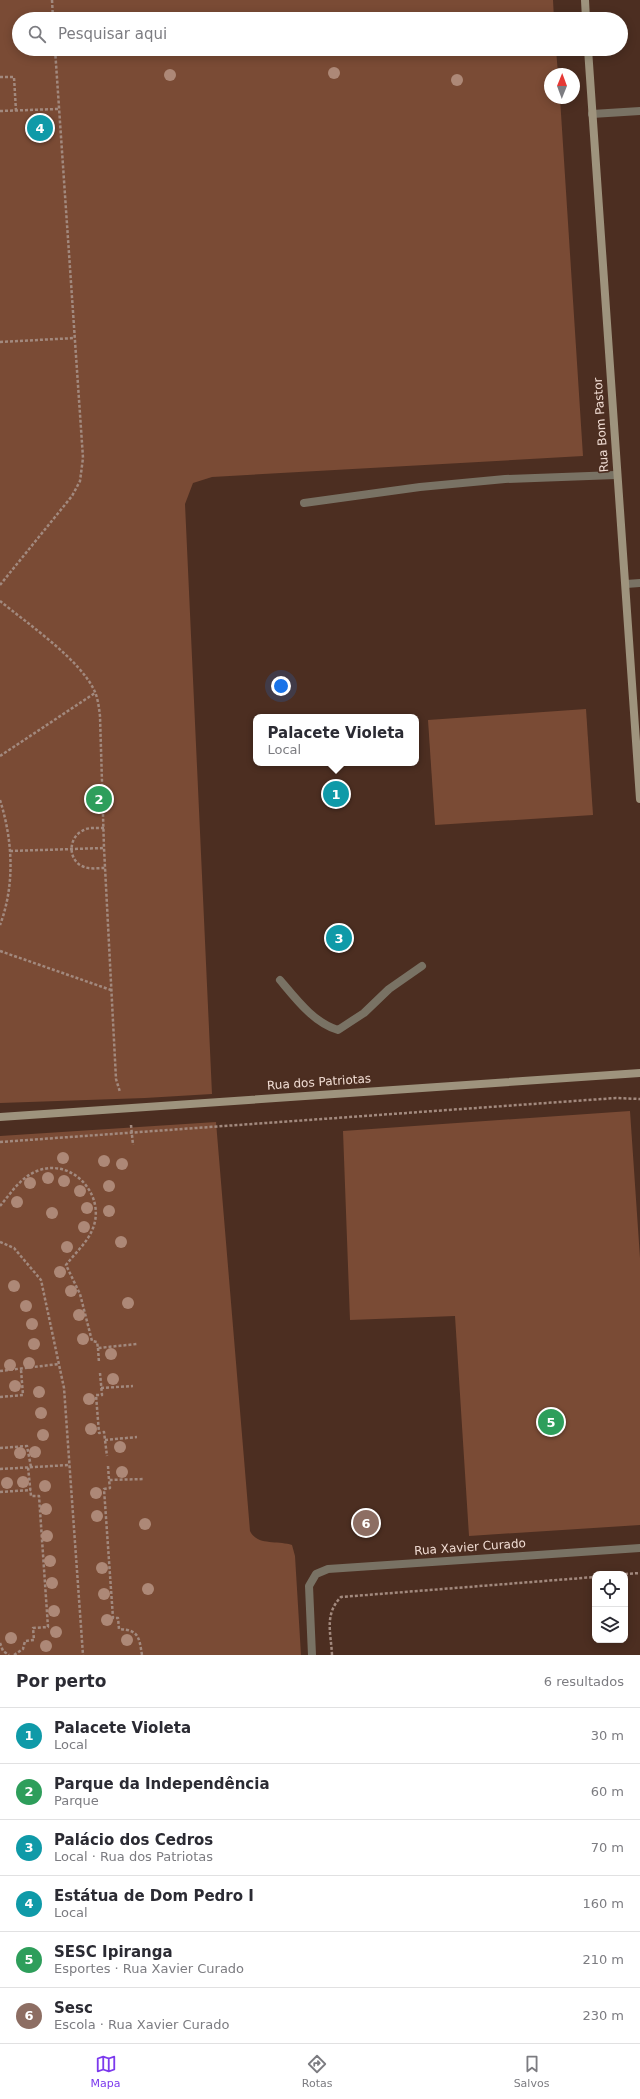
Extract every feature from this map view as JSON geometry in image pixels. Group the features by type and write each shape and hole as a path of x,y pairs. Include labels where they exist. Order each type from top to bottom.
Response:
{"main road":[{"path":"585,0 586,12"},
{"name":"Rua Bom Pastor","path":"588,56 616,475 626,584 640,799"},
{"name":"Rua dos Patriotas","path":"0,1117 640,1073"}],"street":[{"path":"592,114 640,111"},
{"path":"304,503 420,487 505,479 616,475"},
{"path":"626,584 640,583"},
{"path":"280,980 318,1020 326,1026 338,1030 364,1013 389,989 422,966"},
{"name":"Rua Xavier Curado","path":"312,1655 309,1586 316,1574 328,1569 640,1548"}],"path":[{"path":"52,0 53,12"},
{"path":"0,585 72,496 80,481 83,458 54,56"},
{"path":"0,77 14,77 16,111"},
{"path":"0,112 58,108"},
{"path":"0,342 75,338"},
{"path":"0,602 69,658 90,682 95,693 100,716 104,848 116,1079 124,1108"},
{"path":"0,756 95,693"},
{"path":"0,800 6,821 10,850 10,884 0,925"},
{"path":"104,828 88,828 82,830 72,841 71,849 76,861 81,865 87,868 106,868"},
{"path":"10,850 104,848"},
{"path":"0,950 111,990"},
{"path":"0,1142 133,1130 608,1099 640,1099"},
{"path":"133,1130 133,1145"},
{"path":"0,1206 25,1177 38,1170 52,1168 67,1170 79,1177 89,1187 95,1201 97,1215 93,1229 86,1241 66,1265 80,1294 92,1342 97,1342 99,1363"},
{"path":"0,1242 14,1248 41,1280 64,1388 83,1655"},
{"path":"98,1348 137,1344"},
{"path":"0,1371 21,1370 59,1364"},
{"path":"0,1397 23,1395 21,1370"},
{"path":"100,1373 102,1395 96,1396 99,1433 104,1432 107,1456"},
{"path":"101,1388 133,1386"},
{"path":"104,1440 137,1437"},
{"path":"0,1448 27,1446 31,1496 39,1496 48,1627 33,1628 34,1640 25,1641 23,1649 14,1655"},
{"path":"0,1469 69,1465"},
{"path":"108,1466 110,1488 104,1489 113,1618 118,1618 119,1629 128,1629 136,1633 140,1641 142,1655"},
{"path":"110,1480 144,1479"},
{"path":"0,1492 31,1490"},
{"path":"628,1574 640,1573"},
{"path":"332,1655 329,1617 333,1605 341,1597 592,1577"},
{"path":"0,1644 3,1651 10,1655"}],"shaded area":[{"path":"0,0 553,0 554,12 12,12 12,56 557,56 558,68 544,68 544,104 560,104 583,456 212,477 193,483 185,504 212,1094 0,1103"},
{"path":"586,709 593,815 435,825 428,720"},
{"path":"630,1111 640,1258 640,1525 469,1536 455,1316 350,1320 343,1131"},
{"path":"216,1122 250,1531 253,1536 263,1541 292,1545 295,1556 301,1655 0,1655 0,1136"}],"place":[{"name":"Estátua de Dom Pedro I","path":"40,128"},
{"name":"Palacete Violeta","path":"336,794"},
{"name":"Parque da Independência","path":"99,799"},
{"name":"Palácio dos Cedros","path":"339,938"},
{"name":"SESC Ipiranga","path":"551,1422"},
{"name":"Sesc","path":"366,1523"}]}
